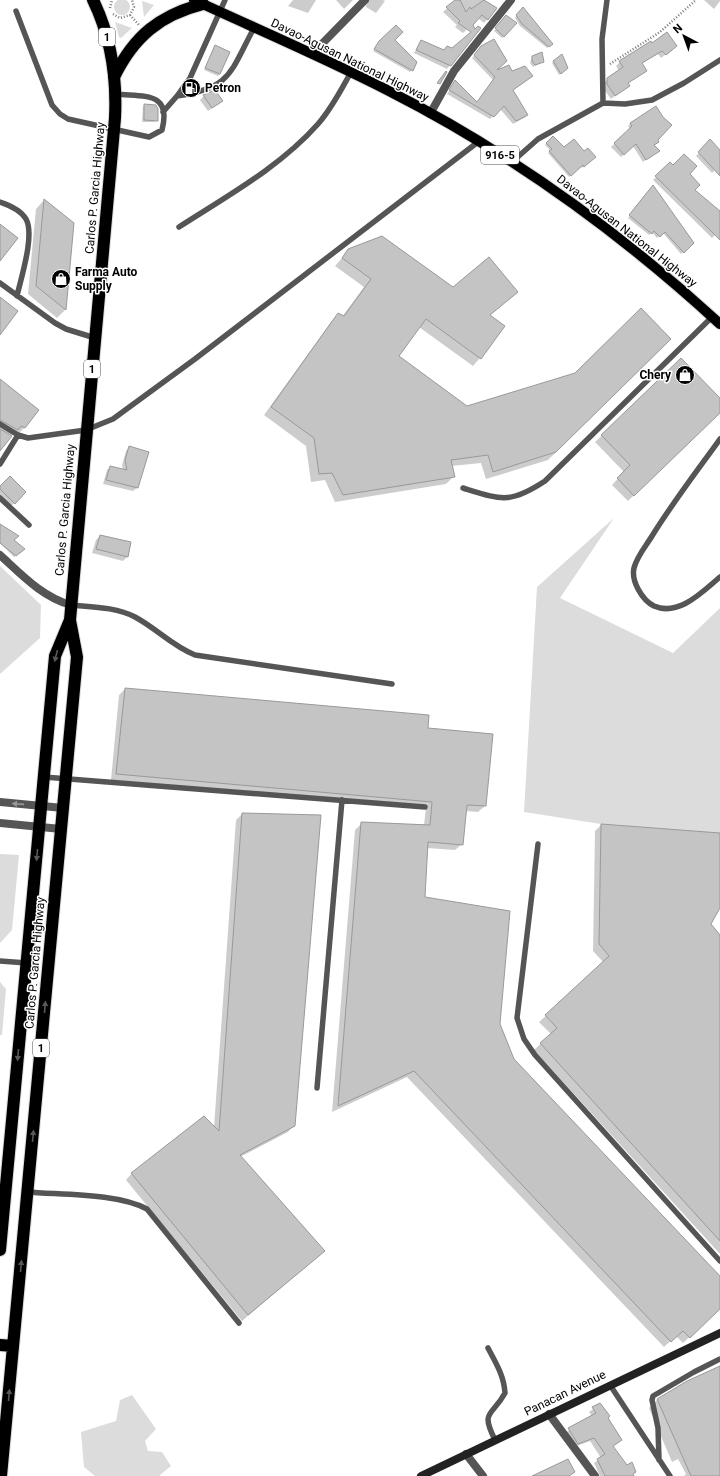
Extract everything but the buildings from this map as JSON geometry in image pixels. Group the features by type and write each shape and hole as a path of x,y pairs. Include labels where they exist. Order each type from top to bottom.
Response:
{"highway":[{"name":"Carlos P. Garcia Highway","path":"1,1476 77,657 70,620 71,604 114,128 116,94 114,76 107,38 92,0"},
{"path":"114,76 125,56 146,32 170,16 198,2"},
{"name":"Carlos P. Garcia Highway","path":"0,1250 55,656 70,620"},
{"path":"0,1345 13,1346"}],"main road":[{"name":"Davao-Agusan National Highway","path":"198,2 351,72 430,114 512,162 578,208 649,262 720,324"}],"street":[{"path":"312,54 365,0"},
{"path":"430,114 454,71 511,0"},
{"path":"0,555 43,592 54,599 71,604"},
{"path":"0,802 63,808"},
{"path":"0,823 61,829"},
{"name":"Panacan Avenue","path":"422,1476 720,1333"},
{"path":"549,1414 595,1476"},
{"path":"466,1454 483,1476"}],"lane":[{"path":"163,112 190,78 218,11 225,0"},
{"path":"603,103 602,24 607,0"},
{"path":"16,11 52,106 60,114 68,119 149,137 162,130 164,120 163,112 162,105 158,100 152,97 116,94"},
{"path":"177,96 198,93 221,83 229,75 254,28"},
{"path":"512,162 538,139 603,103 625,104 652,100 684,83 720,60"},
{"path":"179,227 277,162 304,139 333,105 351,72"},
{"path":"0,424 18,436 28,438 86,430 113,419 132,408 478,142"},
{"path":"0,202 20,212 26,218 29,227 29,238 17,296"},
{"path":"0,283 55,323 66,329 95,338"},
{"path":"463,488 503,499 516,497 545,481 712,317"},
{"path":"0,464 18,436"},
{"path":"720,439 668,510 640,554 634,569 637,586 645,599 655,606 671,609 690,602 720,577"},
{"path":"0,498 29,525"},
{"path":"71,604 123,612 143,622 183,650 195,655 392,684"},
{"path":"44,778 425,807"},
{"path":"317,1088 342,800"},
{"path":"538,844 517,1018 524,1039 540,1060 720,1261"},
{"path":"0,961 27,963"},
{"path":"27,1192 134,1202 147,1209 239,1323"},
{"path":"488,1348 502,1373 505,1383 505,1393 488,1415 487,1421 495,1440"},
{"path":"659,1460 658,1428 652,1400 653,1396 694,1372 720,1360"},
{"path":"610,1385 670,1476"}],"path":[{"path":"112,0 110,8 111,12 120,18 127,17 133,12 134,7 132,0"},
{"path":"602,69 660,32 696,0"}],"shaded area":[{"path":"119,-1 125,-1 130,4 128,13 125,15 119,15 114,10 114,4"},
{"path":"142,1 154,5 144,17"},
{"path":"115,22 132,28 121,38 119,37"},
{"path":"614,518 560,598 673,653 720,608 720,833 601,824 524,812 537,587"},
{"path":"0,566 41,605 40,638 0,674"},
{"path":"0,854 19,855 12,930 0,943"},
{"path":"0,982 6,989 2,1035 0,1035"},
{"path":"132,1395 156,1429 145,1441 148,1451 162,1452 171,1466 159,1476 95,1476 84,1467 81,1432 116,1421 120,1400"}],"place":[{"name":"Petron","path":"191,88"},
{"name":"Farma Auto Supply","path":"61,279"},
{"name":"Chery","path":"685,375"}]}
